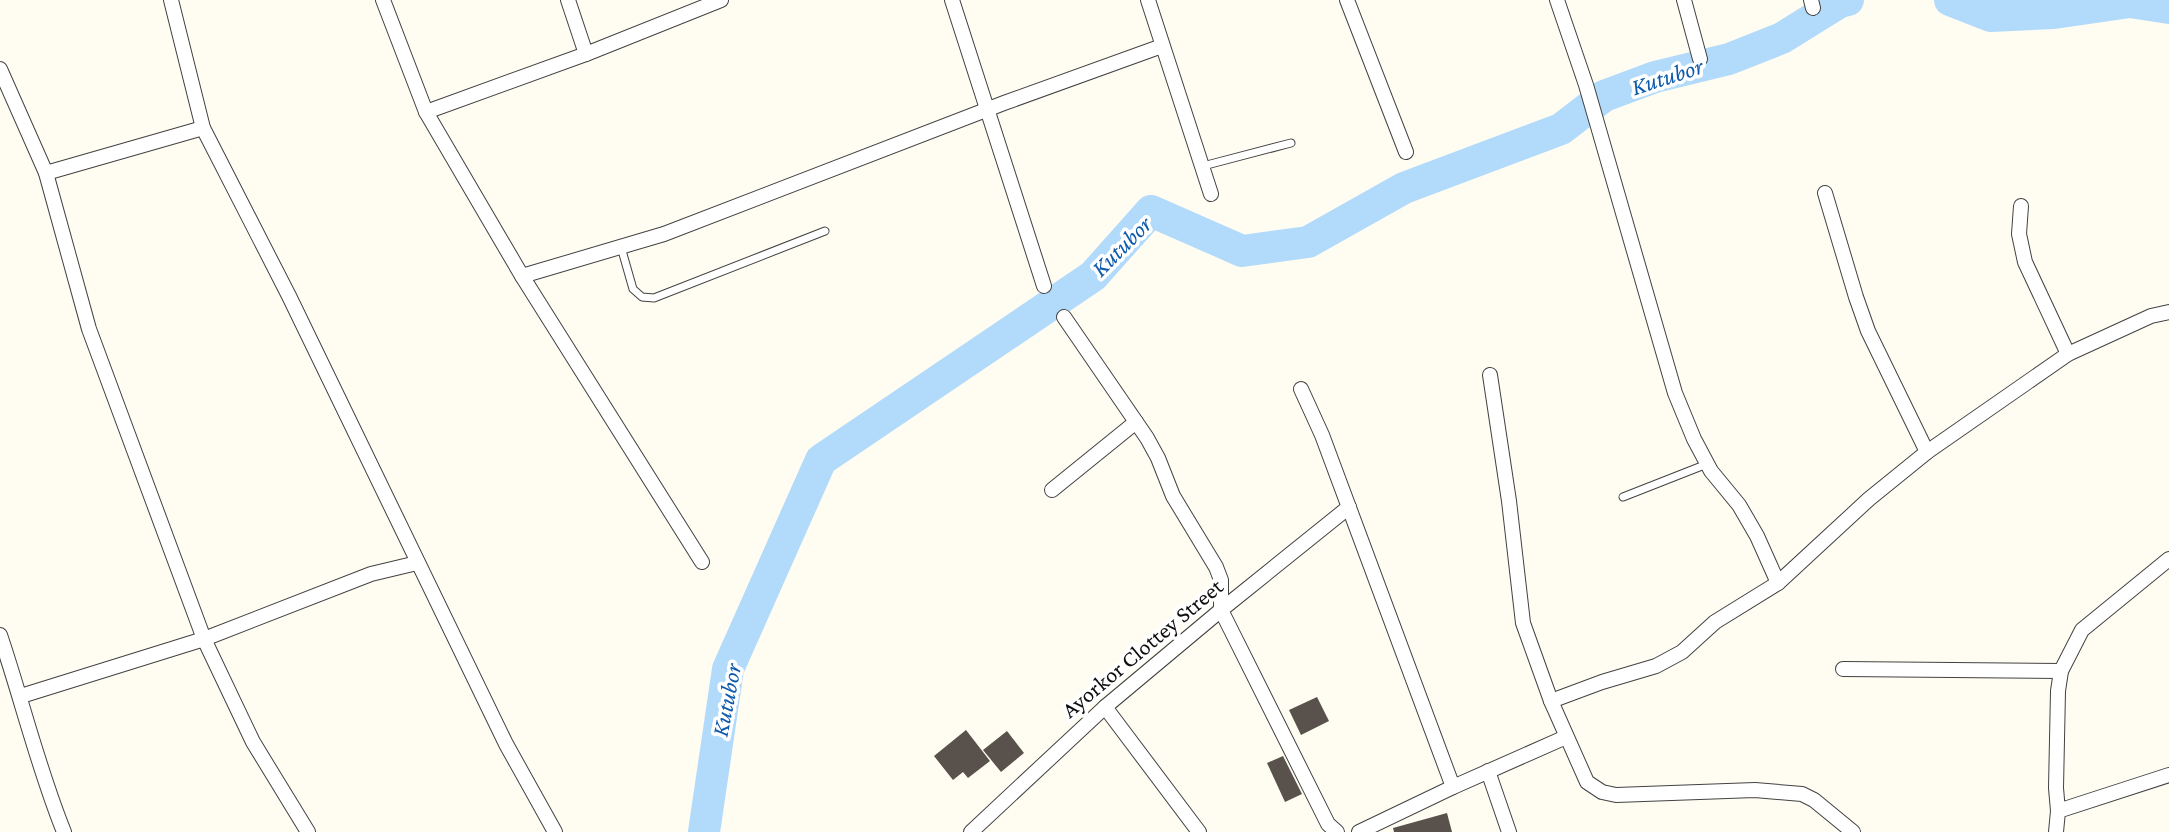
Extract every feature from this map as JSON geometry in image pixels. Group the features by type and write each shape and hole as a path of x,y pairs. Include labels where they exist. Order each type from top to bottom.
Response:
{"street":[{"path":"171,0 203,128 289,296 506,744 555,832"},
{"path":"383,0 426,112 522,276 702,562"},
{"path":"568,0 586,54"},
{"path":"426,112 586,54 721,0"},
{"path":"952,0 1044,286"},
{"path":"1147,0 1211,194"},
{"path":"1347,0 1406,152"},
{"path":"1557,0 1599,128 1675,393 1707,464 1739,505 1757,536 1777,583"},
{"path":"1684,0 1700,59"},
{"path":"522,276 664,234 1162,46"},
{"path":"0,69 46,173 89,329 204,639 253,742 308,832"},
{"path":"46,173 203,128"},
{"path":"1825,193 1868,331 1927,452"},
{"path":"2021,206 2019,234 2025,262 2068,354"},
{"path":"1551,701 1656,666 1682,652 1715,622 1777,583 1869,499 1927,452 2068,354 2151,316 2169,312"},
{"path":"1064,317 1158,458 1173,496 1216,566 1221,580 1221,610 1328,824 1338,832"},
{"path":"1490,375 1509,501 1523,623 1551,701 1587,782 1602,792 1616,795 1755,790 1802,794 1814,800 1853,832"},
{"path":"1301,389 1322,435 1453,787"},
{"path":"1052,490 1136,422"},
{"name":"Ayorkor Clottey Street","path":"971,832 1105,707 1349,507"},
{"path":"2056,832 2057,691 2061,671 2082,630 2169,559"},
{"path":"21,696 204,639 371,574 417,563"},
{"path":"0,635 64,832"},
{"path":"1843,669 2061,671"},
{"path":"1105,707 1199,832"},
{"path":"1359,832 1566,737"},
{"path":"1488,771 1509,832"},
{"path":"2058,811 2169,775"}],"lane":[{"path":"1202,167 1291,143"},
{"path":"621,247 634,289 642,297 654,298 825,231"},
{"path":"1623,497 1707,464"}],"building":[{"path":"1317,697 1329,721 1301,735 1289,710"},
{"path":"966,730 990,761 968,778 963,772 953,780 934,756"},
{"path":"1007,731 1024,753 1001,772 983,750"},
{"path":"1283,756 1302,794 1285,802 1267,763"},
{"path":"1447,813 1452,832 1394,832 1393,828"}],"waterway":[{"name":"Kutubor","path":"704,832 728,669 821,460 1093,276 1151,211 1242,251 1308,242 1404,188 1561,129 1604,96 1655,77 1729,59 1782,38 1840,2 1848,0"},
{"name":"Kutubor","path":"1950,0 1991,16 2054,13 2130,2 2169,8"}]}
